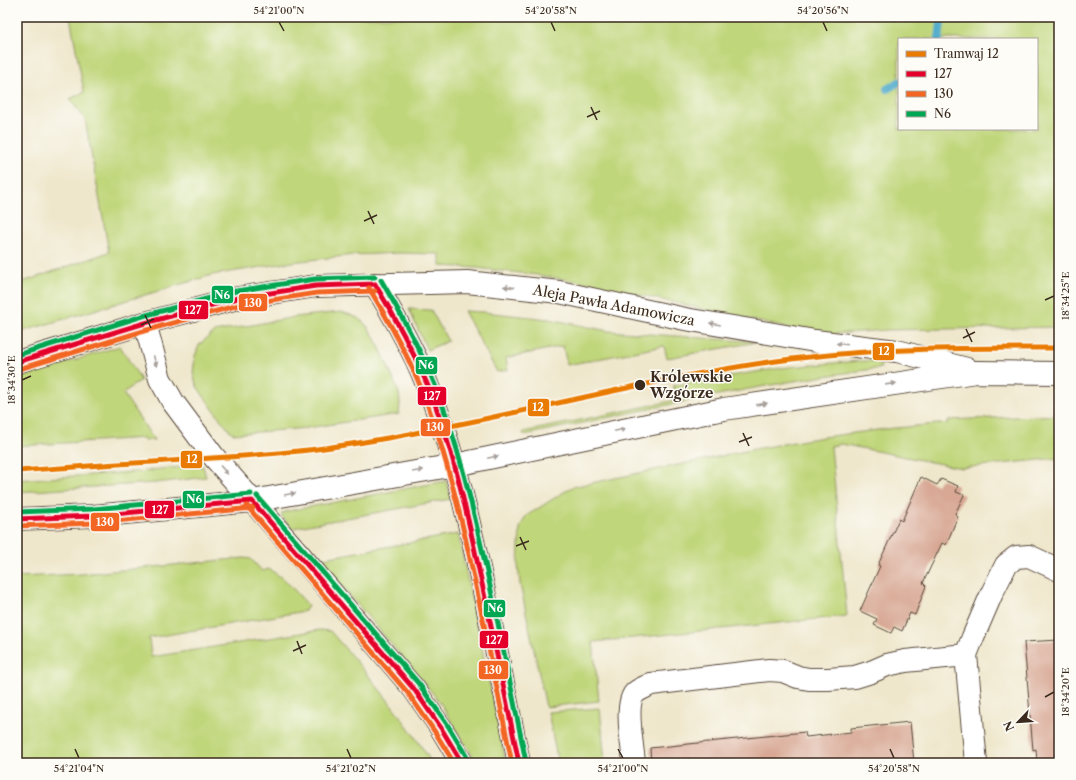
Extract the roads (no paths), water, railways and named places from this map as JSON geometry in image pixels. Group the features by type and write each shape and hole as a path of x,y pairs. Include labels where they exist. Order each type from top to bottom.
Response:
{"main road":[{"name":"Aleja Pawła Adamowicza","path":"17,362 145,323 238,298 316,286 467,282 559,292 693,320 815,341 897,351 976,372"},
{"path":"375,284 401,328 417,362 437,413 454,464 474,544 519,763"},
{"path":"145,323 160,379 173,402 214,458 304,559 414,689 441,728 462,763"},
{"name":"Aleja Pawła Adamowicza","path":"17,519 93,516 252,501 454,464 724,409 976,372 1059,373"},
{"path":"976,763 966,655 992,593 1006,565 1016,557 1029,556 1059,570"},
{"path":"634,763 629,713 630,700 635,693 651,684 769,670 783,671 809,679 855,677 887,665 905,661 966,655"}],"waterway":[{"path":"939,38 941,23 940,17"},
{"path":"887,89 898,83"}],"tram line":[{"name":"12","path":"17,471 243,456 319,449 446,427 661,381 805,357 877,351 986,348 1059,348"}],"place":[{"name":"Królewskie Wzgórze","path":"640,385"}]}
